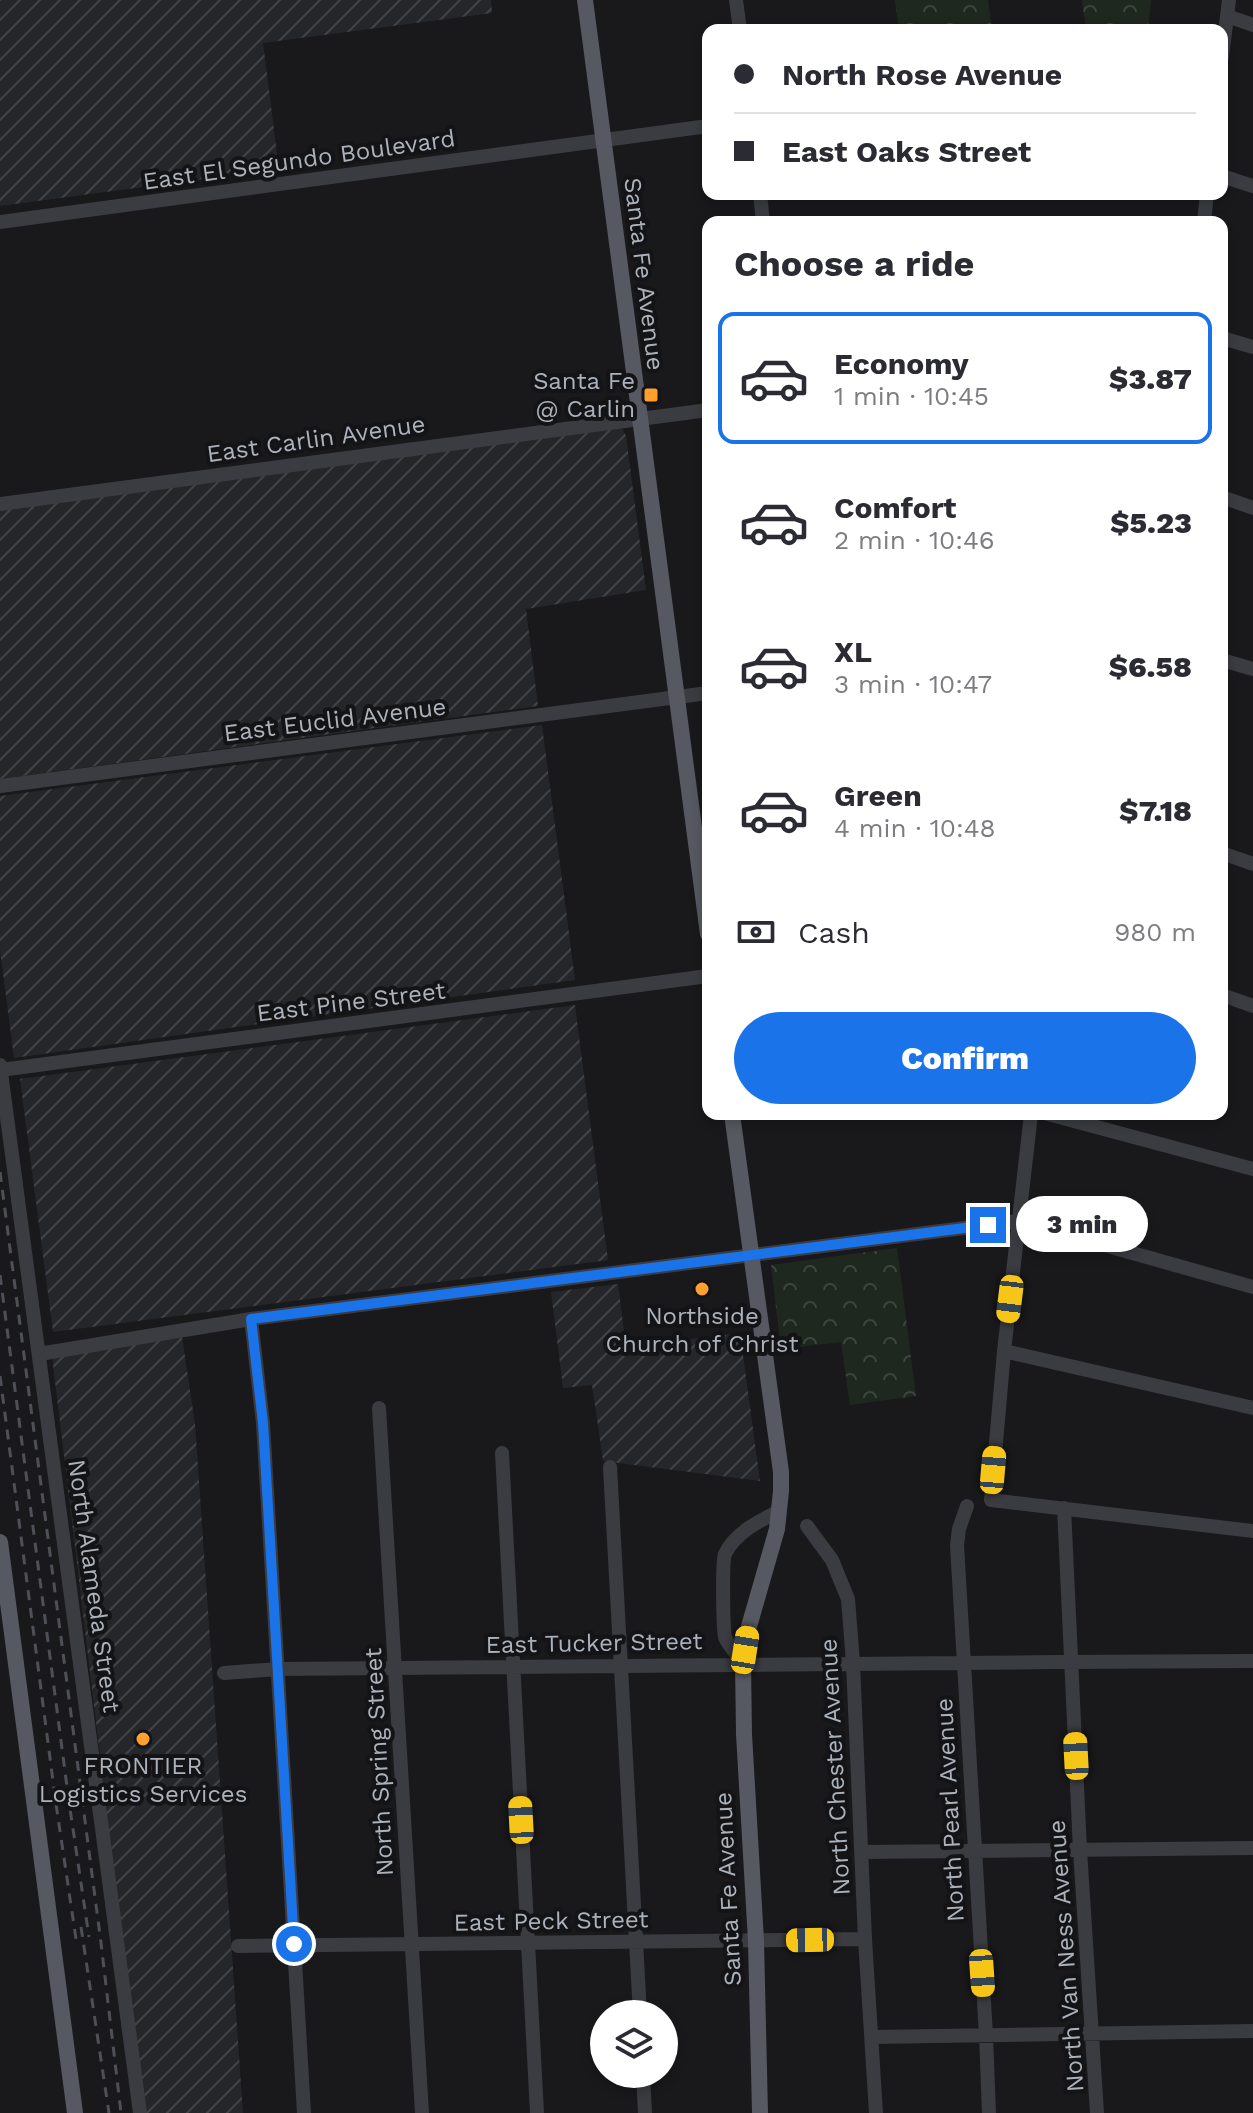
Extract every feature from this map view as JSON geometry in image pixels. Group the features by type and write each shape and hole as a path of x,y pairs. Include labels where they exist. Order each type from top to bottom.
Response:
{"main road":[{"name":"Santa Fe Avenue","path":"585,0 702,890"},
{"name":"Santa Fe Avenue","path":"733,1120 781,1472 780,1511 748,1630 743,1663 756,1941 760,2113"},
{"path":"0,1542 75,2113"}],"street":[{"path":"736,0 739,24"},
{"path":"1226,24 1229,0"},
{"path":"1227,16 1253,25"},
{"name":"East El Segundo Boulevard","path":"0,222 702,127"},
{"path":"1228,178 1253,186"},
{"path":"1228,340 1253,347"},
{"name":"East Carlin Avenue","path":"0,504 702,411"},
{"path":"1228,499 1253,508"},
{"path":"1228,662 1253,669"},
{"name":"East Euclid Avenue","path":"0,786 702,694"},
{"path":"1228,855 1253,864"},
{"name":"East Pine Street","path":"0,1068 702,977"},
{"path":"1228,997 1253,1006"},
{"name":"North Alameda Street","path":"0,1068 140,2113"},
{"path":"1030,1120 1004,1351 991,1500 1253,1531"},
{"path":"1070,1120 1253,1169"},
{"path":"39,1354 251,1319 1019,1221 1253,1287"},
{"path":"251,1319 263,1423 304,2113"},
{"path":"1004,1351 1253,1408"},
{"name":"North Spring Street","path":"379,1408 422,2113"},
{"path":"502,1453 537,2113"},
{"path":"610,1467 639,2000"},
{"name":"North Pearl Avenue","path":"967,1506 957,1545 989,2113"},
{"name":"North Van Ness Avenue","path":"1064,1508 1080,1850 1097,2113"},
{"path":"743,1663 725,1638 722,1566 725,1554 734,1541 756,1522 780,1511"},
{"name":"North Chester Avenue","path":"807,1526 832,1560 848,1599 876,2113"},
{"name":"East Tucker Street","path":"224,1673 396,1667 1253,1661"},
{"path":"861,1852 1253,1848"},
{"name":"East Peck Street","path":"238,1946 865,1939"},
{"path":"872,2037 1253,2031"},
{"path":"644,2088 645,2113"}],"shaded area":[{"path":"0,0 491,0 492,13 263,43 279,169 0,206"},
{"path":"622,428 626,436 646,590 526,609 538,706 0,779 0,510"},
{"path":"542,725 575,980 14,1058 0,950 0,796"},
{"path":"575,1005 608,1260 53,1332 20,1079"},
{"path":"618,1284 626,1347 740,1333 760,1481 603,1461 592,1385 563,1388 551,1292"},
{"path":"182,1337 195,1424 243,2113 143,2113 52,1356"}],"green space":[{"path":"895,0 988,0 991,24 898,24"},
{"path":"1082,0 1151,0 1149,24 1085,24"},
{"path":"897,1248 916,1396 850,1405 841,1342 781,1349 771,1265"}],"railway":[{"path":"0,1172 121,2113"},
{"path":"0,1275 89,1937"},
{"path":"0,1376 76,1939"},
{"path":"81,1927 109,2113"}],"place":[{"name":"Santa Fe @ Carlin","path":"651,395"},
{"name":"Northside Church of Christ","path":"702,1289"},
{"name":"FRONTIER Logistics Services","path":"143,1739"}],"route":[{"path":"294,1944 263,1423 251,1319 988,1225"}]}
